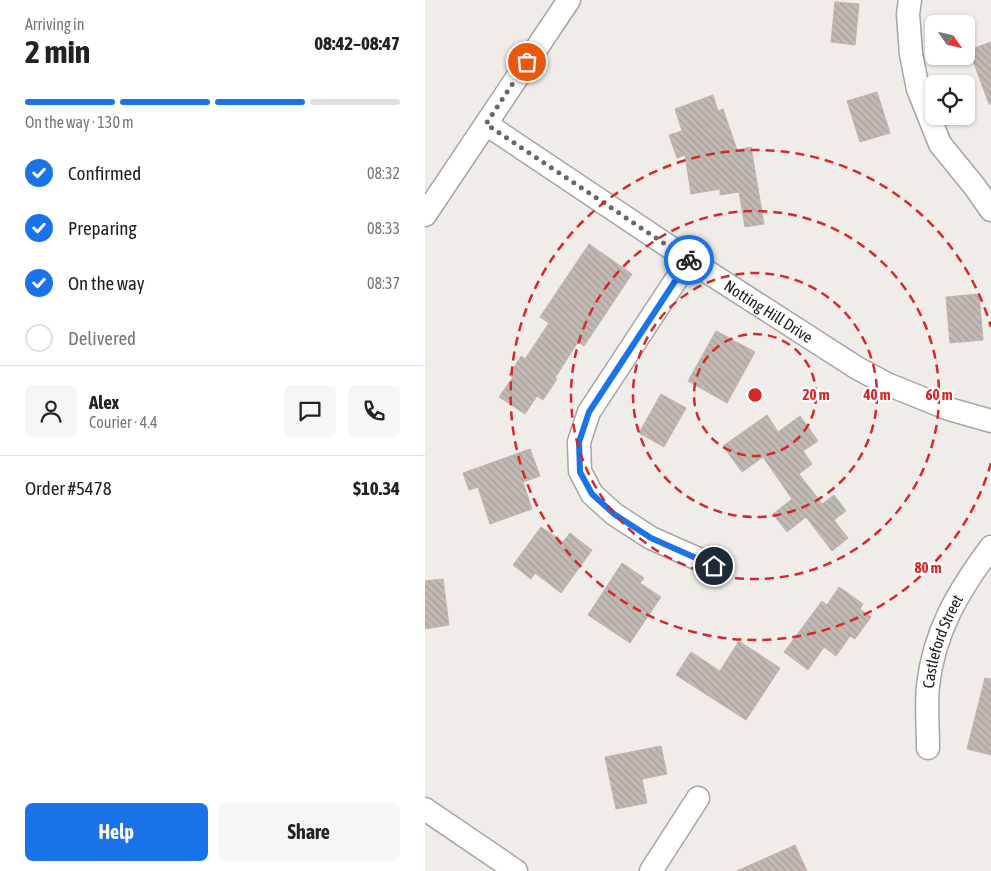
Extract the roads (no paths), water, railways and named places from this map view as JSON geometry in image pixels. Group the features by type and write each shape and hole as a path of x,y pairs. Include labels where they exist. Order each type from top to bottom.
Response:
{"street":[{"path":"425,215 569,0"},
{"path":"910,0 911,54 918,89 940,144 983,181 991,210"},
{"name":"Notting Hill Drive","path":"486,124 689,260 857,368 887,384 949,409 991,421"},
{"path":"689,260 589,412 579,442 580,472 592,494 614,514 651,538 714,566"},
{"name":"Castleford Street","path":"928,748 928,686 940,632 953,605 991,547"},
{"path":"651,871 698,798"},
{"path":"425,809 516,871"}]}
